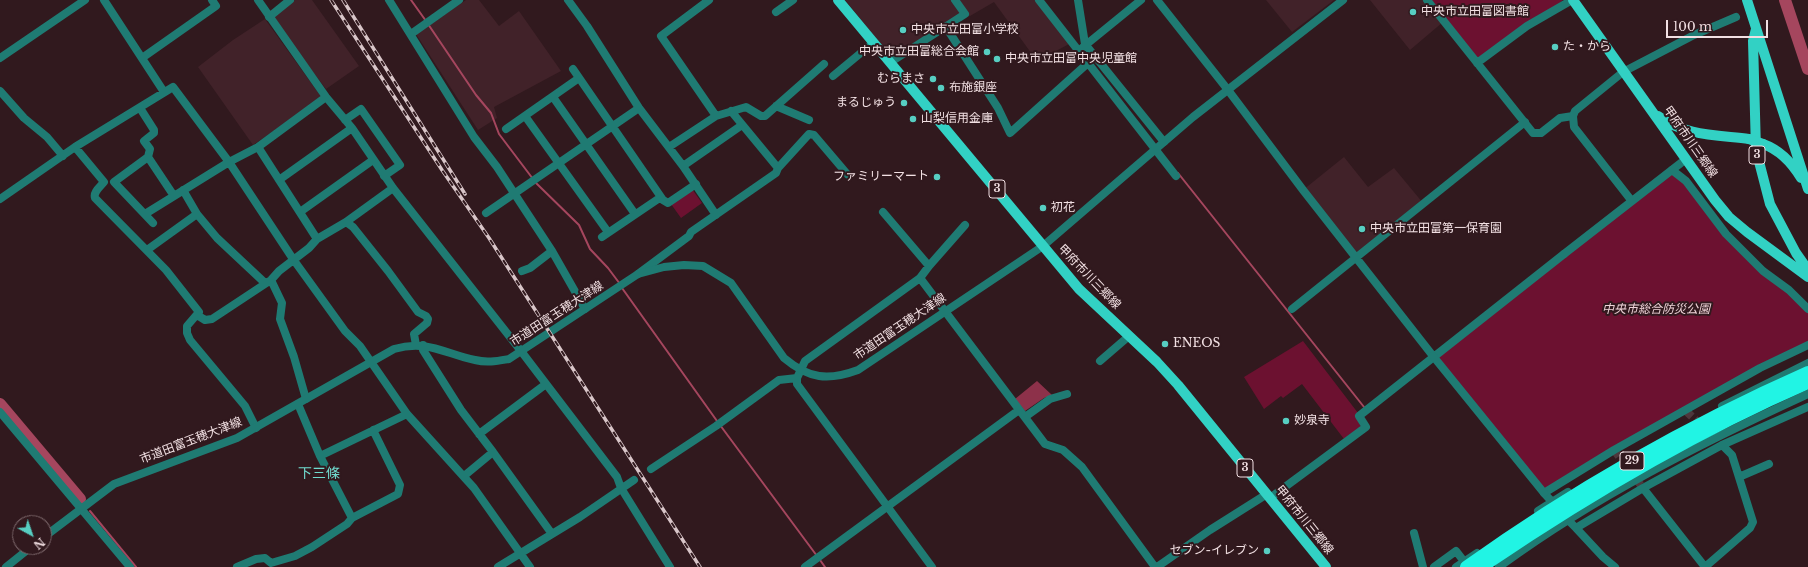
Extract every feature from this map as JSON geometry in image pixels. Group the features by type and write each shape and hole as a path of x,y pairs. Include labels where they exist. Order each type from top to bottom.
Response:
{"highway":[{"name":"29","path":"1466,565 1551,510 1633,460 1718,415 1808,372"},
{"name":"29","path":"1482,567 1639,468 1723,423 1808,383"}],"main road":[{"name":"甲府市川三郷線","path":"838,0 1079,288 1173,380 1326,567"},
{"name":"甲府市川三郷線","path":"1573,0 1715,200 1729,217 1757,241 1802,271 1808,277"},
{"name":"3","path":"1747,0 1808,189"},
{"name":"3","path":"1756,29 1753,42 1756,150 1770,204 1796,253 1808,270"},
{"path":"1653,113 1671,125 1691,132 1749,139 1773,148 1785,157 1797,171 1808,189"}],"street":[{"path":"0,58 85,0"},
{"path":"104,0 164,92"},
{"path":"142,58 216,6 212,0"},
{"path":"258,0 326,97 352,128 393,188 521,351 617,477 621,488 670,567"},
{"path":"269,17 290,0"},
{"path":"389,0 474,137 515,194 552,251 585,309"},
{"path":"411,34 459,0"},
{"path":"568,0 587,26 640,108 696,184 716,215"},
{"path":"709,0 661,36 716,116"},
{"path":"776,12 793,0"},
{"path":"891,62 965,14 954,0"},
{"path":"1039,0 1082,48 1159,146 1176,176"},
{"path":"1078,0 1082,48 1088,63 1159,146"},
{"path":"1082,48 1141,0"},
{"path":"1157,0 1433,356 1552,502 1603,558 1615,567"},
{"name":"市道田富玉穂大津線","path":"52,531 80,508 114,484 221,445 256,428 394,349 406,345 420,345 485,362 509,359 638,274 664,267 684,265 703,266 722,276 731,283 784,358 806,373 831,378 858,370 1043,246 1159,146 1343,0"},
{"path":"1427,0 1533,133 1541,133 1560,118 1573,116 1581,106 1623,72 1694,35 1736,16"},
{"path":"1477,63 1527,26 1573,0"},
{"path":"946,27 998,108 1010,133 1088,63"},
{"path":"833,76 874,42"},
{"path":"669,147 716,116 746,107 761,116 765,116 824,64"},
{"path":"573,69 663,200 668,203 696,184"},
{"path":"506,129 579,78"},
{"path":"0,199 75,147 173,87 229,162 293,259 345,331 360,346 407,414 474,488 530,567"},
{"path":"0,91 24,118 47,137 63,156"},
{"path":"145,214 229,162 258,147 326,97"},
{"path":"553,97 635,214"},
{"path":"776,106 809,120"},
{"path":"140,108 154,130 154,133 144,142 150,149 148,157 114,182 153,223"},
{"path":"486,213 640,108"},
{"path":"345,120 362,109 400,164 384,176"},
{"path":"731,112 778,168"},
{"path":"525,116 559,164 605,235 661,197"},
{"path":"1573,116 1574,127 1631,200"},
{"path":"1292,309 1356,256 1525,122"},
{"path":"683,166 742,125"},
{"path":"279,180 352,128"},
{"path":"638,274 716,215 776,173 778,168 809,134 814,136 848,175"},
{"path":"75,147 104,182 96,191 95,198 166,270 199,312 187,326 187,333 190,340 245,406 256,428"},
{"path":"258,147 317,239"},
{"path":"148,157 174,196"},
{"path":"920,278 1044,444 1063,450 1082,467 1156,567 1210,530 1268,496 1366,427 1359,416 1631,200 1686,159"},
{"path":"300,212 374,160"},
{"path":"1672,170 1686,181 1726,234 1763,271 1789,290 1808,309"},
{"path":"196,315 205,320 212,319 268,282 293,259 309,248 317,239 346,222 393,188"},
{"path":"183,190 198,214 217,238 268,282 282,303 280,319 294,357 306,399"},
{"path":"883,212 929,266"},
{"path":"147,250 198,214"},
{"path":"346,222 353,227 418,312 426,316 428,319 427,323 414,334 420,345 457,404 552,534"},
{"path":"932,567 797,384 797,378 805,361 920,278 965,225"},
{"path":"522,271 530,268 552,251"},
{"path":"1100,361 1129,336"},
{"path":"1544,492 1614,450 1760,368 1808,345"},
{"path":"1456,567 1466,565 1552,502 1687,424 1808,363"},
{"path":"651,469 779,380 797,378"},
{"path":"479,434 546,384"},
{"path":"1024,417 1050,399 1067,394"},
{"path":"1499,567 1568,520 1681,455 1808,394"},
{"path":"298,404 320,456 352,518"},
{"path":"1576,528 1643,488 1722,445 1808,407"},
{"path":"805,567 1019,410"},
{"path":"0,412 130,567"},
{"path":"320,456 407,414"},
{"path":"237,567 256,559 265,558 271,563 295,556 312,547 347,524 352,518 398,494 400,485 373,430"},
{"path":"1643,488 1705,567 1750,528 1753,522 1732,455 1722,445"},
{"path":"464,476 493,452"},
{"path":"1739,477 1769,464"},
{"path":"498,567 521,554 634,480"},
{"path":"1414,533 1423,567"},
{"path":"1434,567 1456,552 1466,565"},
{"path":"6,567 21,555"}],"shaded area":[{"path":"295,0 312,0 359,66 326,89 272,18"},
{"path":"466,0 479,0 499,26 519,11 561,71 494,107 497,118 478,130 416,34"},
{"name":"中央市立田富小学校","path":"845,0 1037,0 1071,43 1037,61 994,2 970,16 961,14 893,59"},
{"path":"1266,0 1334,0 1292,32"},
{"name":"中央市立田富図書館","path":"1370,0 1425,0 1443,22 1410,50"},
{"path":"265,19 322,98 253,145 198,67 233,40"},
{"name":"中央市立田富第一保育園","path":"1344,157 1368,187 1394,168 1423,203 1356,256 1303,190"},
{"path":"1037,381 1052,395 1044,398 1025,411 1015,399"}],"green space":[{"path":"1429,0 1563,0 1550,12 1477,59"},
{"name":"中央市総合防災公園","path":"1672,170 1726,234 1808,309 1808,345 1544,493 1433,356"},
{"path":"692,189 702,203 681,218 671,204"},
{"path":"1303,341 1358,413 1355,415 1361,427 1344,439 1302,384 1283,398 1281,396 1264,409 1244,377"}],"waterway":[{"path":"411,0 426,21"},
{"path":"1785,0 1808,69"},
{"path":"428,24 476,95 491,113 499,134 533,179"},
{"path":"1178,173 1364,407"},
{"path":"536,183 579,225 590,249 608,268 620,284"},
{"path":"622,288 717,421"},
{"path":"0,404 80,499"},
{"path":"720,425 817,556"},
{"path":"90,511 136,567"},
{"path":"820,560 825,567"}],"tunnel":[{"path":"1686,411 1703,427"},
{"path":"1614,450 1643,488"}],"railway":[{"path":"331,0 442,170 489,238 700,567"},
{"path":"343,0 465,194"}],"place":[{"name":"中央市立田富図書館","path":"1413,12"},
{"name":"中央市立田富小学校","path":"903,30"},
{"name":"た・から","path":"1555,47"},
{"name":"中央市立田富総合会館","path":"987,52"},
{"name":"中央市立田富中央児童館","path":"997,59"},
{"name":"むらまさ","path":"933,79"},
{"name":"布施銀座","path":"941,88"},
{"name":"まるじゅう","path":"904,103"},
{"name":"山梨信用金庫","path":"913,119"},
{"name":"ファミリーマート","path":"937,177"},
{"name":"初花","path":"1043,208"},
{"name":"中央市立田富第一保育園","path":"1362,229"},
{"name":"ENEOS","path":"1165,344"},
{"name":"妙泉寺","path":"1286,421"},
{"name":"セブン-イレブン","path":"1267,551"}],"district":[{"name":"下三條","path":"319,474"}]}
